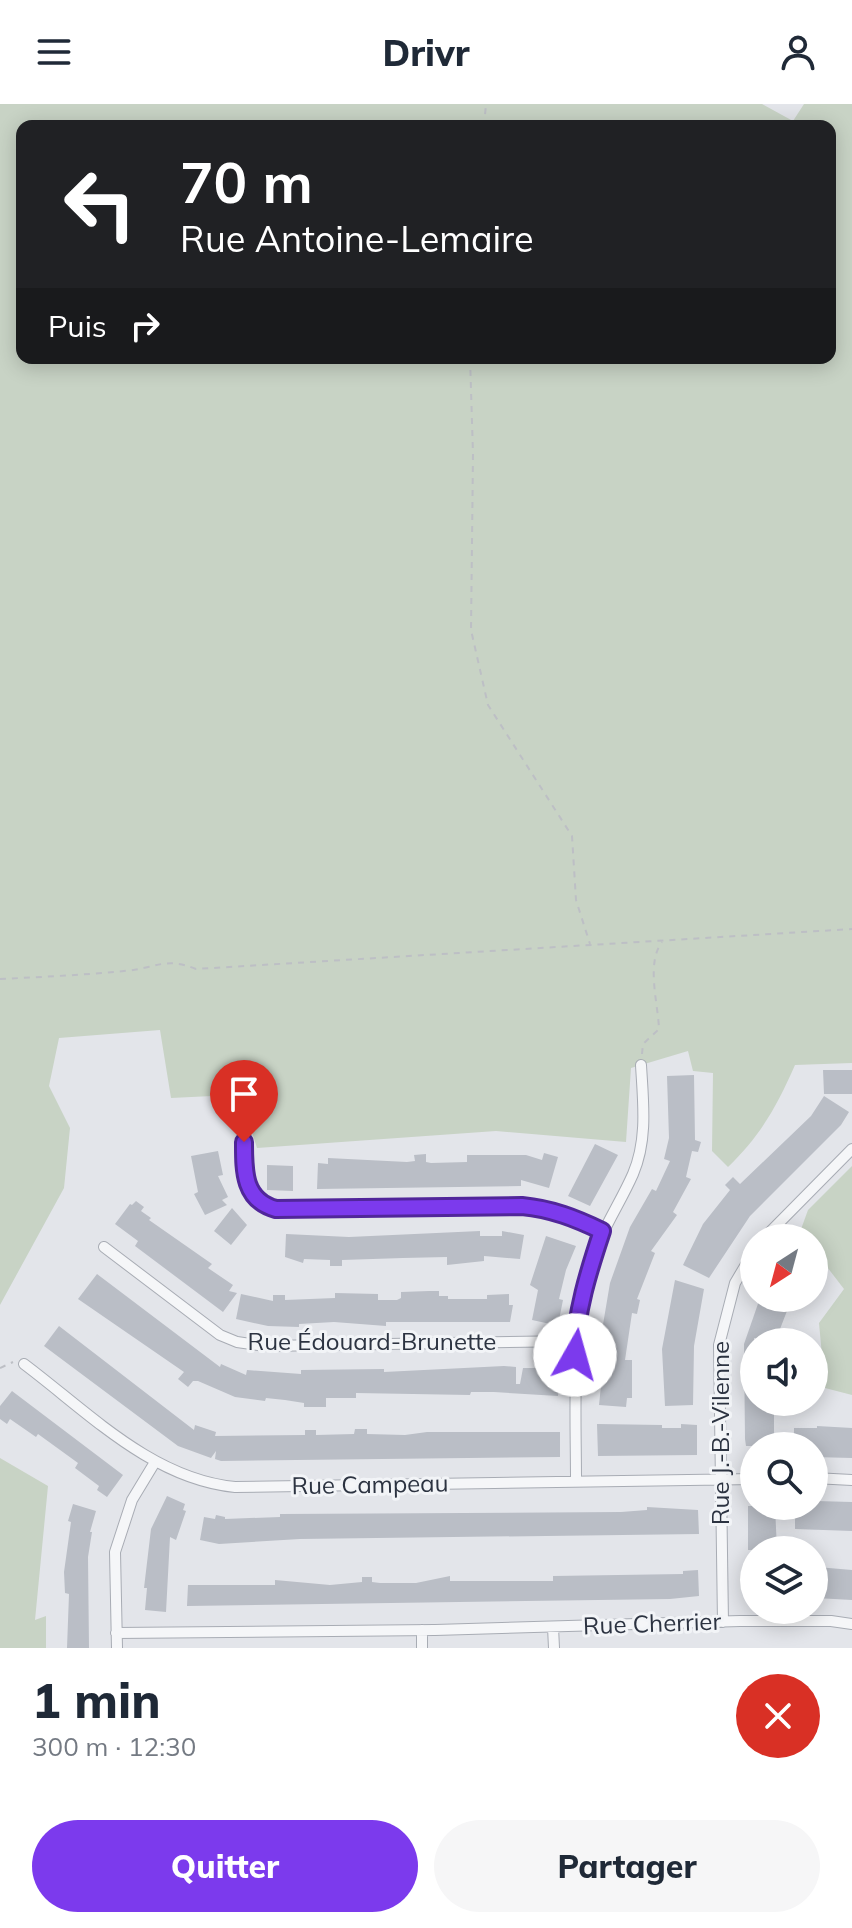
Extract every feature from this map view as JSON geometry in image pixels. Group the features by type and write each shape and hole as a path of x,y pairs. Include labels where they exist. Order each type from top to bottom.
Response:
{"street":[{"path":"576,1481 575,1341 589,1269 602,1231 633,1174 641,1148 644,1123 641,1065"},
{"path":"242,1101 244,1173 254,1196 268,1207 522,1206 545,1208 571,1216 602,1231"},
{"path":"778,1224 852,1149"},
{"name":"Rue Édouard-Brunette","path":"104,1247 220,1335 237,1342 265,1346 575,1341"},
{"name":"Rue J.-B.-Vilenne","path":"723,1622 719,1345 740,1275"},
{"name":"Rue Campeau","path":"24,1364 155,1462 206,1484 235,1487 740,1480"},
{"path":"117,1648 115,1552 132,1500 155,1462"},
{"path":"828,1479 852,1480"},
{"name":"Rue Cherrier","path":"116,1633 422,1630 723,1622 831,1621 852,1624"},
{"path":"553,1627 554,1648"},
{"path":"422,1630 422,1648"}],"path":[{"path":"470,364 473,454 471,630 488,705 572,836 576,900 590,945"},
{"path":"0,979 129,971 154,963 180,962 196,969 852,929"},
{"path":"641,1065 643,1044 659,1029 654,968 656,950 663,941"},
{"path":"0,1368 13,1362 24,1364"}],"green space":[{"path":"0,104 762,104 791,120 16,120 16,364 836,364 836,120 794,120 804,104 852,104 852,1063 795,1065 767,1119 728,1167 712,1151 713,1073 693,1071 688,1051 631,1068 626,1142 496,1131 257,1148 242,1101 212,1096 171,1098 160,1030 59,1038 49,1086 70,1128 64,1188 0,1305"},
{"path":"852,1166 852,1395 828,1389 828,1328 819,1328 819,1323 844,1289 828,1268 828,1224 803,1224 808,1210"},
{"path":"0,1458 48,1486 35,1620 46,1616 46,1648 0,1648"}],"building":[{"path":"823,1070 852,1070 852,1094 824,1094"},
{"path":"694,1075 695,1140 701,1142 698,1152 692,1151 686,1177 691,1179 673,1212 677,1215 651,1251 655,1253 637,1299 640,1300 637,1314 632,1313 625,1360 632,1360 632,1398 627,1398 626,1407 599,1405 602,1376 600,1366 596,1366 610,1283 630,1227 652,1189 656,1191 670,1161 664,1159 669,1138 667,1076"},
{"path":"824,1096 849,1112 841,1125 745,1224 740,1224 740,1231 709,1278 683,1265 703,1224 730,1190 725,1185 733,1177 740,1184 811,1116"},
{"path":"595,1144 618,1155 590,1206 568,1196"},
{"path":"218,1151 223,1175 218,1176 228,1197 222,1200 227,1205 205,1215 194,1194 198,1192 191,1156"},
{"path":"544,1153 558,1157 549,1188 521,1180 521,1186 317,1189 318,1163 328,1164 328,1158 407,1162 415,1161 414,1155 426,1154 426,1162 431,1163 467,1162 467,1155 526,1155 542,1160"},
{"path":"267,1165 293,1166 293,1191 267,1190"},
{"path":"136,1201 144,1207 141,1211 151,1218 149,1220 212,1264 208,1268 233,1285 229,1291 237,1293 223,1312 135,1246 138,1241 115,1224 130,1204"},
{"path":"232,1208 247,1225 231,1245 214,1231"},
{"path":"480,1231 480,1236 502,1236 502,1231 524,1235 520,1259 484,1256 484,1261 447,1265 447,1257 342,1260 342,1266 330,1266 330,1260 304,1259 303,1263 285,1257 286,1234 349,1237"},
{"path":"546,1236 576,1246 566,1270 559,1299 563,1300 559,1320 556,1319 555,1325 532,1320 538,1290 530,1285"},
{"path":"97,1274 220,1367 221,1364 246,1375 247,1370 301,1374 301,1370 384,1369 384,1372 504,1366 516,1367 516,1384 520,1384 523,1368 560,1368 558,1396 494,1392 471,1392 470,1395 356,1393 356,1398 326,1398 326,1407 304,1407 304,1403 285,1400 235,1397 198,1381 193,1381 188,1387 178,1379 184,1372 78,1299"},
{"path":"675,1280 704,1289 694,1346 693,1405 665,1406 662,1349"},
{"path":"439,1291 439,1296 448,1296 448,1299 487,1299 487,1295 509,1294 509,1305 513,1305 510,1322 386,1322 386,1326 334,1322 299,1324 299,1327 268,1326 236,1319 241,1294 273,1301 273,1295 285,1295 285,1300 335,1298 335,1293 378,1294 378,1300 397,1300 401,1298 401,1292"},
{"path":"755,1312 787,1312 780,1328 750,1328"},
{"path":"59,1326 194,1430 195,1425 216,1432 215,1436 305,1435 305,1430 316,1430 316,1435 354,1434 355,1429 367,1429 367,1434 405,1435 427,1432 560,1432 560,1457 221,1461 215,1459 216,1451 211,1458 178,1446 44,1346"},
{"path":"12,1391 123,1475 107,1497 97,1490 99,1486 75,1468 78,1463 38,1434 36,1437 10,1419 7,1424 0,1419 0,1406"},
{"path":"745,1416 774,1416 774,1432 745,1432"},
{"path":"597,1424 662,1425 662,1428 697,1425 697,1455 598,1456"},
{"path":"794,1428 852,1428 852,1458 828,1457 828,1432 794,1432"},
{"path":"167,1496 185,1504 183,1510 186,1511 176,1540 170,1537 166,1612 145,1610 147,1588 144,1588 151,1529"},
{"path":"828,1501 852,1502 852,1531 795,1529 795,1520 828,1520"},
{"path":"73,1504 96,1511 88,1557 89,1648 67,1648 69,1594 65,1593 64,1572 71,1522 68,1521"},
{"path":"647,1507 698,1510 699,1534 300,1539 219,1544 200,1540 204,1517 215,1519 216,1515 225,1519 280,1517 280,1514 621,1512 647,1510"},
{"path":"748,1520 776,1520 776,1536 748,1536"},
{"path":"828,1568 852,1570 852,1600 828,1599"},
{"path":"698,1570 699,1596 670,1599 187,1606 188,1585 275,1585 275,1580 330,1585 362,1582 362,1577 372,1577 372,1582 380,1583 416,1583 450,1576 450,1581 553,1581 553,1576 683,1574 683,1571"}],"route":[{"path":"244,1142 247,1186 261,1202 276,1209 522,1206 545,1208 571,1216 602,1231 589,1269 575,1355"}]}
